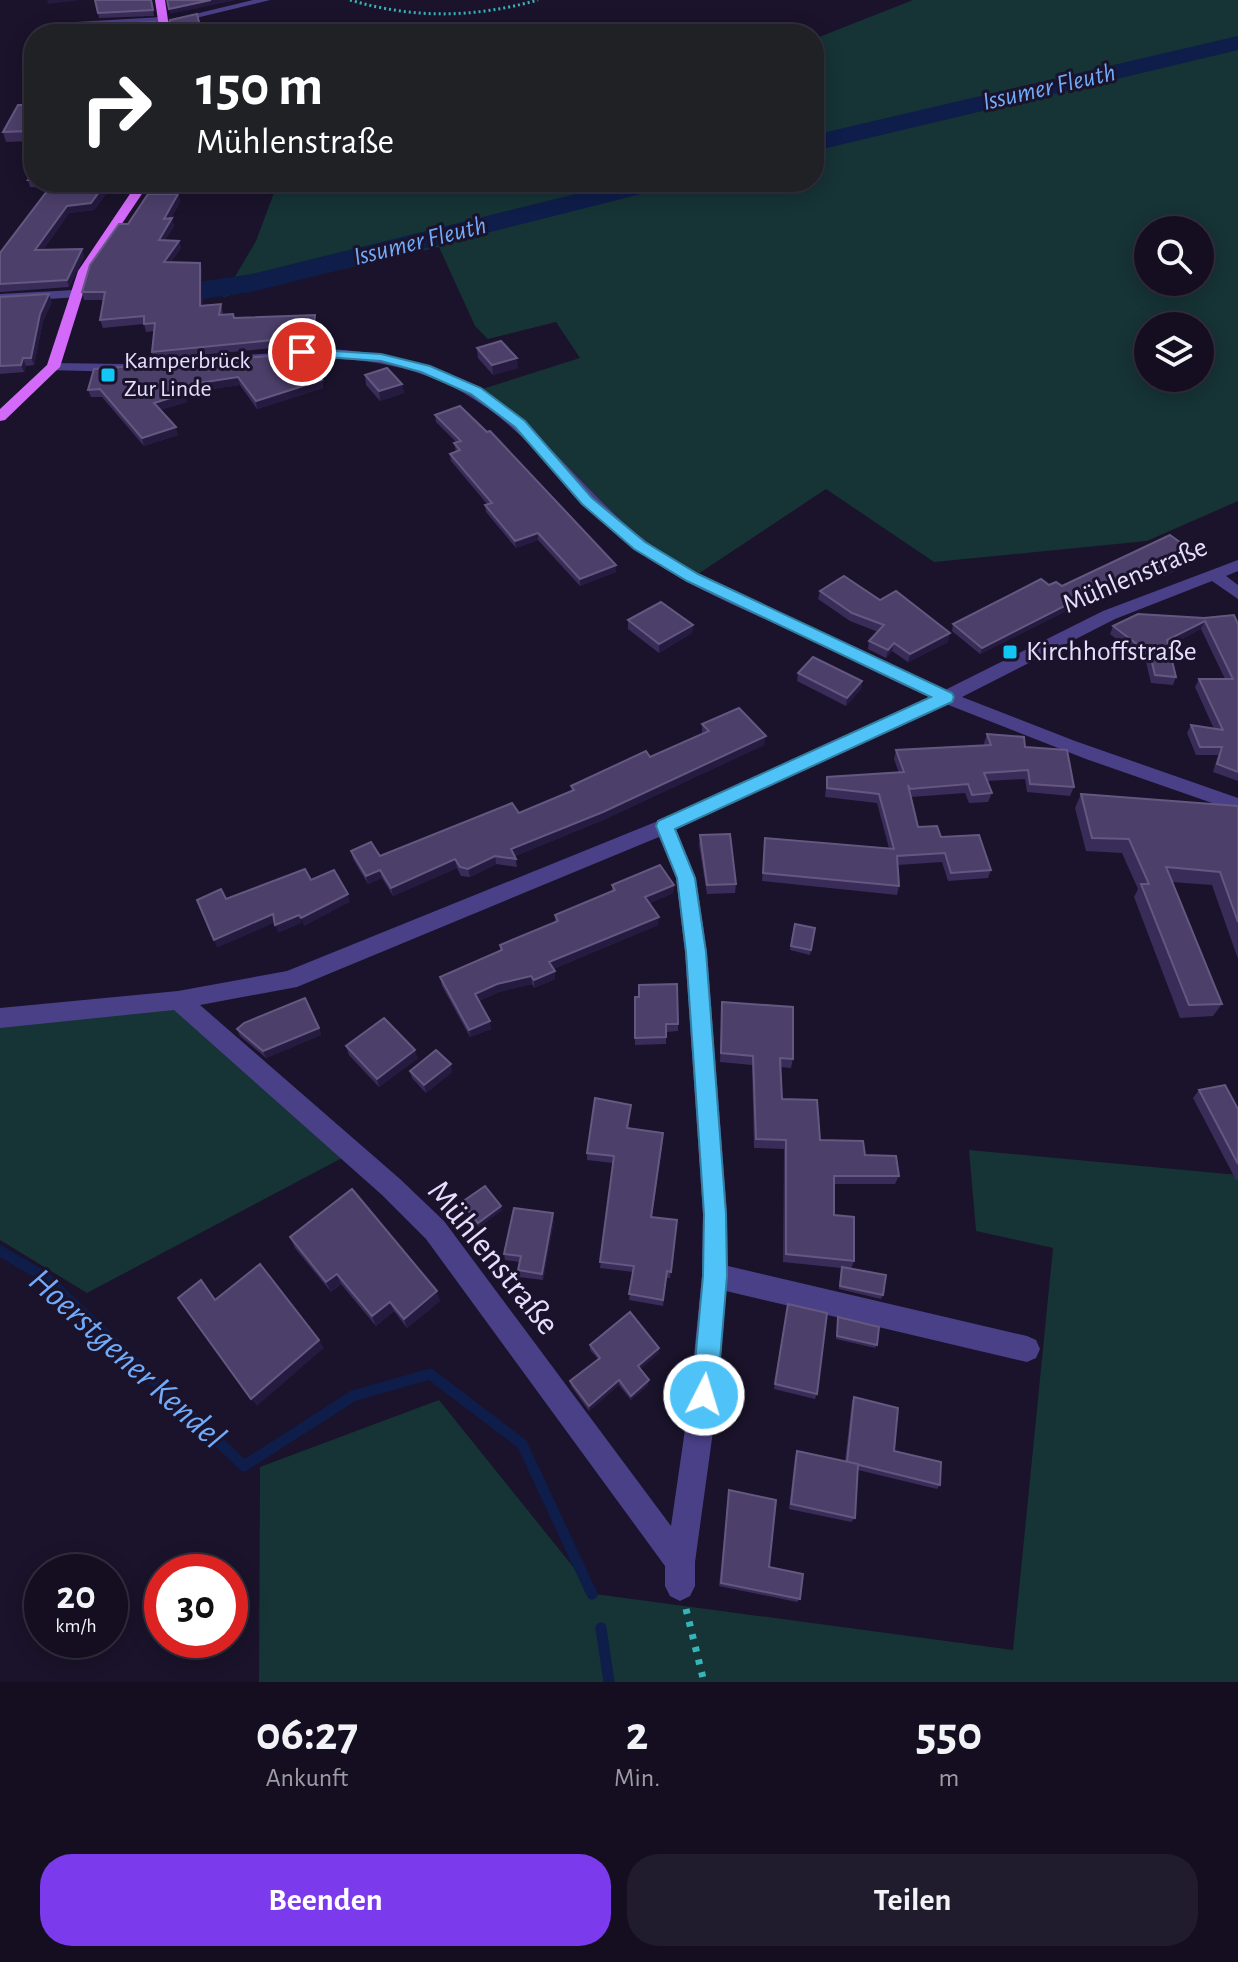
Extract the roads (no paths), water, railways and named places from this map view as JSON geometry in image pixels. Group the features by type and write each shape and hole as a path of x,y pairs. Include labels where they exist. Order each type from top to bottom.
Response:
{"main road":[{"path":"160,0 163,24"},
{"path":"0,417 53,367 84,271 137,192"}],"street":[{"path":"100,24 162,21 265,0"},
{"path":"0,298 75,294"},
{"path":"53,367 109,369 275,352 330,352 381,357 425,369 476,391 495,403 520,424 587,501 639,545 692,578 946,697 1108,760 1238,805"},
{"name":"Mühlenstraße","path":"0,1018 178,1000 289,980 665,826 946,697 1109,615 1238,565"},
{"path":"1216,576 1238,594"},
{"path":"665,826 686,878 696,952 715,1214 715,1276 1027,1349"},
{"name":"Mühlenstraße","path":"178,1000 391,1187 435,1230 680,1574 704,1395 715,1276"}],"waterway":[{"name":"Issumer Fleuth","path":"824,141 1238,43"},
{"name":"Issumer Fleuth","path":"183,293 252,283 616,192"},
{"name":"Hoerstgener Kendel","path":"0,1251 45,1277 244,1466 353,1396 430,1374 522,1444 592,1594"},
{"name":"Hoerstgener Kendel","path":"601,1628 609,1682"}],"place":[{"name":"Kamperbrück Zur Linde","path":"108,375"},
{"name":"Kirchhoffstraße","path":"1010,652"}]}
